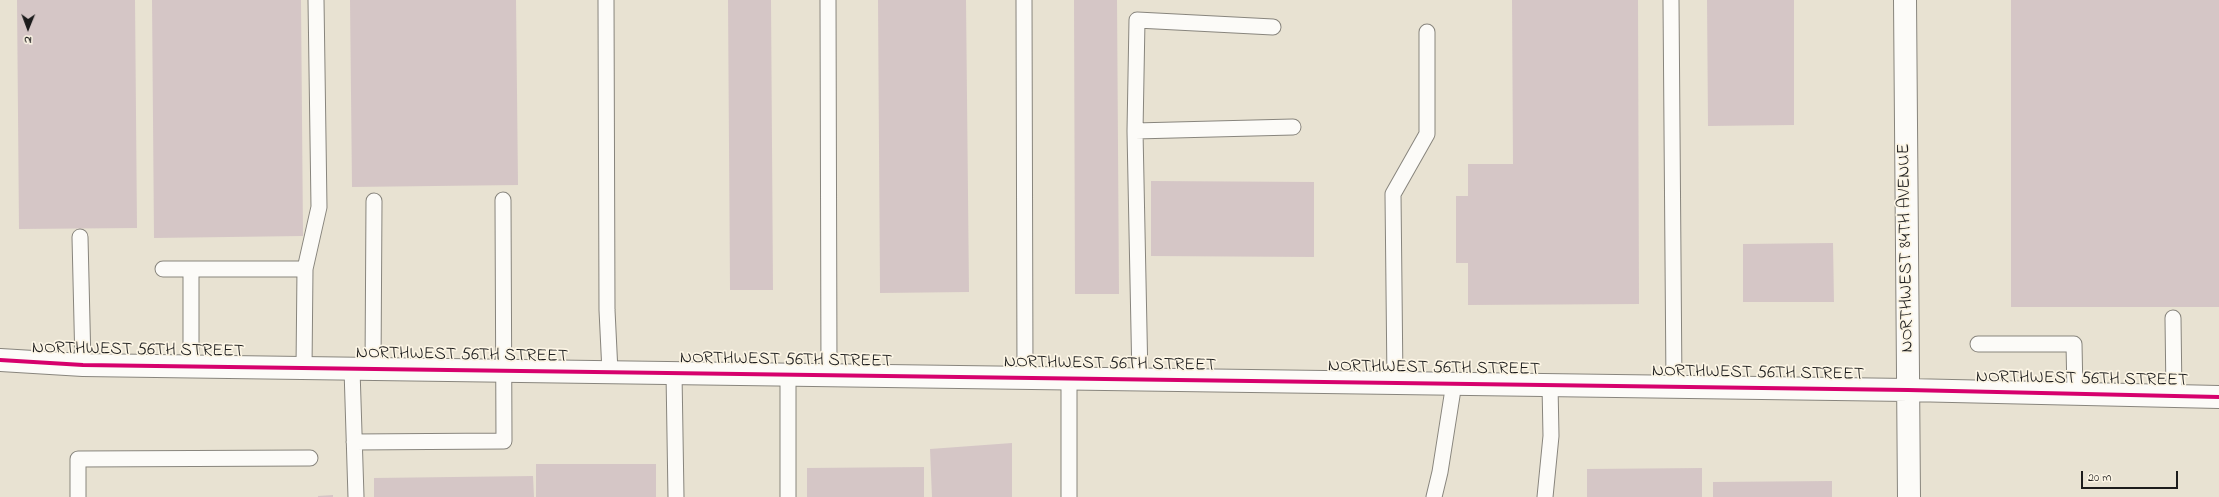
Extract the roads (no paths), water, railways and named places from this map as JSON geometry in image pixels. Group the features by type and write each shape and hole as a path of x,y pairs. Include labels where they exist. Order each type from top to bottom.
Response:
{"street":[{"name":"NORTHWEST 84TH AVENUE","path":"1905,0 1909,497"},
{"name":"NORTHWEST 56TH STREET","path":"0,360 83,365 191,367 1454,383 1908,390 2219,397"}],"lane":[{"path":"304,368 305,269 319,207 316,0"},
{"path":"606,0 607,310 610,372"},
{"path":"828,0 829,375"},
{"path":"1024,0 1025,378"},
{"path":"1671,0 1674,387"},
{"path":"1140,380 1135,131 1137,20 1273,27"},
{"path":"1395,383 1393,194 1427,134 1427,32"},
{"path":"1135,131 1293,127"},
{"path":"354,442 504,441 503,200"},
{"path":"356,497 354,442 362,369 374,201"},
{"path":"80,238 83,365"},
{"path":"163,269 305,269"},
{"path":"191,269 191,367"},
{"path":"2173,318 2174,396"},
{"path":"1978,344 2074,344 2075,394"},
{"path":"674,373 676,497"},
{"path":"788,375 788,497"},
{"path":"1069,378 1069,497"},
{"path":"1434,497 1454,383"},
{"path":"1545,497 1551,436 1550,385"},
{"path":"78,497 78,459 310,458"}]}
